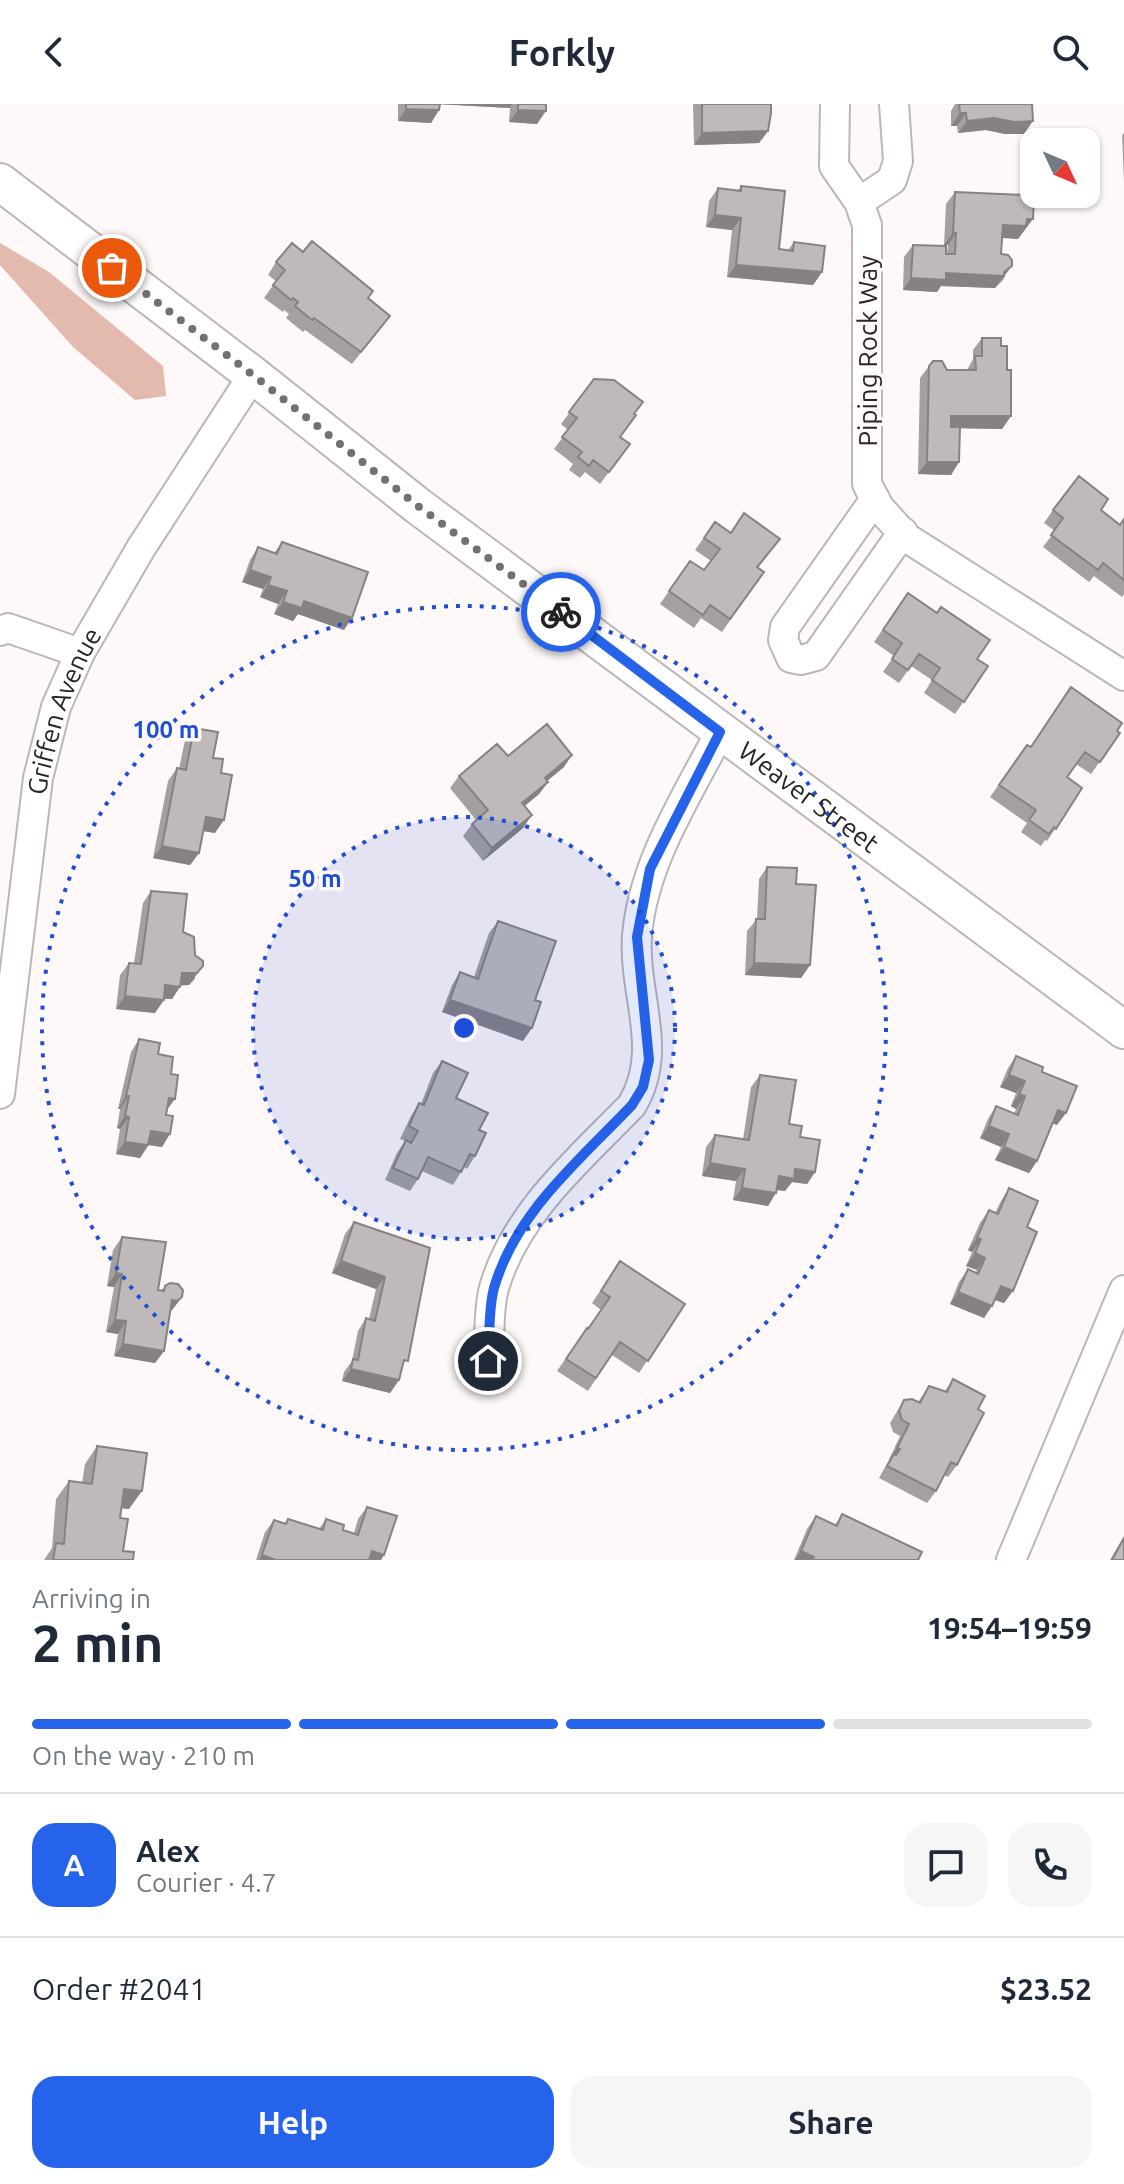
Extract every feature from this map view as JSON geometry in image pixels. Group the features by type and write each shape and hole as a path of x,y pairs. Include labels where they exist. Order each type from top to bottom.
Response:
{"main road":[{"name":"Weaver Street","path":"0,182 253,375 418,506 1124,1030"}],"street":[{"name":"Piping Rock Way","path":"835,104 834,166 859,202 867,225 867,484 875,499"},
{"path":"859,202 892,180 898,161 894,104"},
{"name":"Griffen Avenue","path":"0,1094 38,778 56,707 80,653 141,548 253,375"},
{"path":"903,532 816,656 801,660 791,658 783,640 785,627 875,499 903,532 1124,676"},
{"path":"0,631 8,628 80,653"},
{"path":"488,1361 493,1290 515,1237 537,1203 632,1105 643,1087 649,1060 637,937 650,869 720,732"},
{"path":"1011,1560 1124,1290"}],"shaded area":[{"path":"0,243 49,272 163,366 166,396 135,400 73,347 0,265"}],"building":[{"path":"406,104 440,104 439,110 406,109"},
{"path":"518,104 546,104 546,111 518,110"},
{"path":"702,104 771,104 768,131 702,133"},
{"path":"959,104 1032,104 1033,121 1014,122 994,118 967,121 966,113 960,113"},
{"path":"741,186 785,191 779,249 793,251 794,242 825,246 822,272 736,265 741,218 715,215 718,188 741,191"},
{"path":"955,192 1020,195 1020,208 1034,208 1033,219 1027,219 1026,226 1003,225 1001,254 1008,255 1012,260 1012,266 1004,272 1004,276 946,273 946,280 911,278 913,245 946,246 946,254 955,254 956,233 953,233"},
{"path":"312,241 373,291 368,298 390,316 361,352 314,318 312,320 295,306 298,302 273,285 285,270 276,262 292,243 303,252"},
{"path":"982,338 1001,338 1001,346 1007,346 1007,370 1011,370 1011,416 951,416 951,427 960,427 959,462 927,462 929,366 933,361 942,361 947,370 976,370 975,356 982,356"},
{"path":"594,379 614,380 643,402 620,437 630,444 609,472 593,460 589,466 578,457 582,452 562,437 577,418 569,412"},
{"path":"1079,476 1108,499 1101,510 1120,525 1124,519 1124,580 1103,563 1098,570 1051,535 1063,518 1053,510"},
{"path":"744,513 780,539 757,567 764,572 730,619 710,605 703,615 669,591 690,561 704,570 720,549 704,538 715,522 731,533"},
{"path":"282,542 368,572 352,618 304,601 302,608 283,602 287,591 268,585 271,577 250,570 258,547 277,554"},
{"path":"908,593 937,613 941,607 990,640 977,659 988,666 964,702 932,680 940,668 919,654 908,670 892,659 902,643 883,630"},
{"path":"1071,687 1122,723 1117,731 1120,733 1100,762 1085,752 1067,777 1082,788 1056,829 1054,827 1049,834 1029,820 1036,810 999,785 1027,745 1031,747"},
{"path":"547,724 572,755 545,778 548,782 522,803 532,815 492,848 472,824 488,810 459,776 497,744 508,756"},
{"path":"194,728 218,732 213,758 223,759 221,773 232,775 224,820 206,817 199,853 162,846 177,768 186,770"},
{"path":"767,867 797,868 796,884 816,885 810,965 754,963 756,919 765,919"},
{"path":"151,891 187,894 183,932 194,937 195,955 203,961 197,973 182,973 180,987 165,985 164,1000 125,996 129,963 141,964"},
{"path":"498,921 556,941 535,1000 541,1002 532,1028 450,1000 460,972 478,979"},
{"path":"139,1039 160,1043 158,1054 173,1057 171,1074 178,1075 175,1099 169,1098 166,1115 173,1116 170,1134 151,1131 148,1145 125,1142 129,1117 125,1116 129,1096 126,1096"},
{"path":"1016,1056 1043,1067 1042,1072 1077,1086 1066,1113 1058,1110 1037,1161 1004,1147 1009,1134 989,1126 996,1106 1018,1115 1025,1096 1019,1094 1025,1081 1009,1075"},
{"path":"442,1061 468,1073 456,1098 488,1113 479,1130 486,1133 475,1156 470,1154 461,1172 428,1157 418,1179 393,1168 406,1140 411,1143 418,1131 409,1126 419,1103 424,1105"},
{"path":"760,1075 796,1080 789,1124 802,1126 800,1137 820,1140 815,1172 795,1169 794,1179 779,1176 776,1193 742,1188 745,1169 710,1163 715,1135 749,1140"},
{"path":"1009,1188 1038,1201 1027,1227 1037,1232 1013,1291 1001,1286 992,1306 958,1292 968,1269 978,1274 985,1258 975,1253 981,1239 977,1238 989,1210 998,1214"},
{"path":"354,1222 430,1248 408,1361 404,1360 399,1380 351,1369 353,1359 358,1360 366,1318 375,1321 385,1277 341,1261"},
{"path":"122,1237 166,1242 158,1290 164,1291 170,1283 178,1284 183,1290 182,1297 172,1300 164,1351 123,1344 126,1321 115,1320 122,1274 116,1273"},
{"path":"620,1261 685,1304 648,1361 620,1342 596,1378 566,1359 610,1297 601,1291"},
{"path":"953,1379 985,1396 978,1409 984,1413 957,1465 951,1462 936,1491 887,1466 900,1449 897,1448 909,1424 902,1420 899,1411 904,1400 912,1399 920,1403 929,1386 947,1392"},
{"path":"97,1446 147,1453 142,1491 124,1489 120,1518 128,1519 123,1551 134,1552 133,1560 53,1560 56,1543 64,1544 69,1481 92,1484"},
{"path":"367,1507 397,1516 384,1555 372,1551 369,1560 276,1560 262,1555 274,1520 286,1524 288,1519 323,1530 326,1519 344,1525 343,1530 358,1535"},
{"path":"842,1514 922,1552 918,1560 812,1560 814,1557 801,1551 816,1516 837,1526"},
{"path":"1124,1538 1124,1560 1112,1560"}],"way so far":[{"path":"112,268 418,506 561,612"}],"route":[{"path":"488,1361 493,1290 515,1237 537,1203 632,1105 643,1087 649,1060 637,937 650,869 720,732 561,612"}]}
